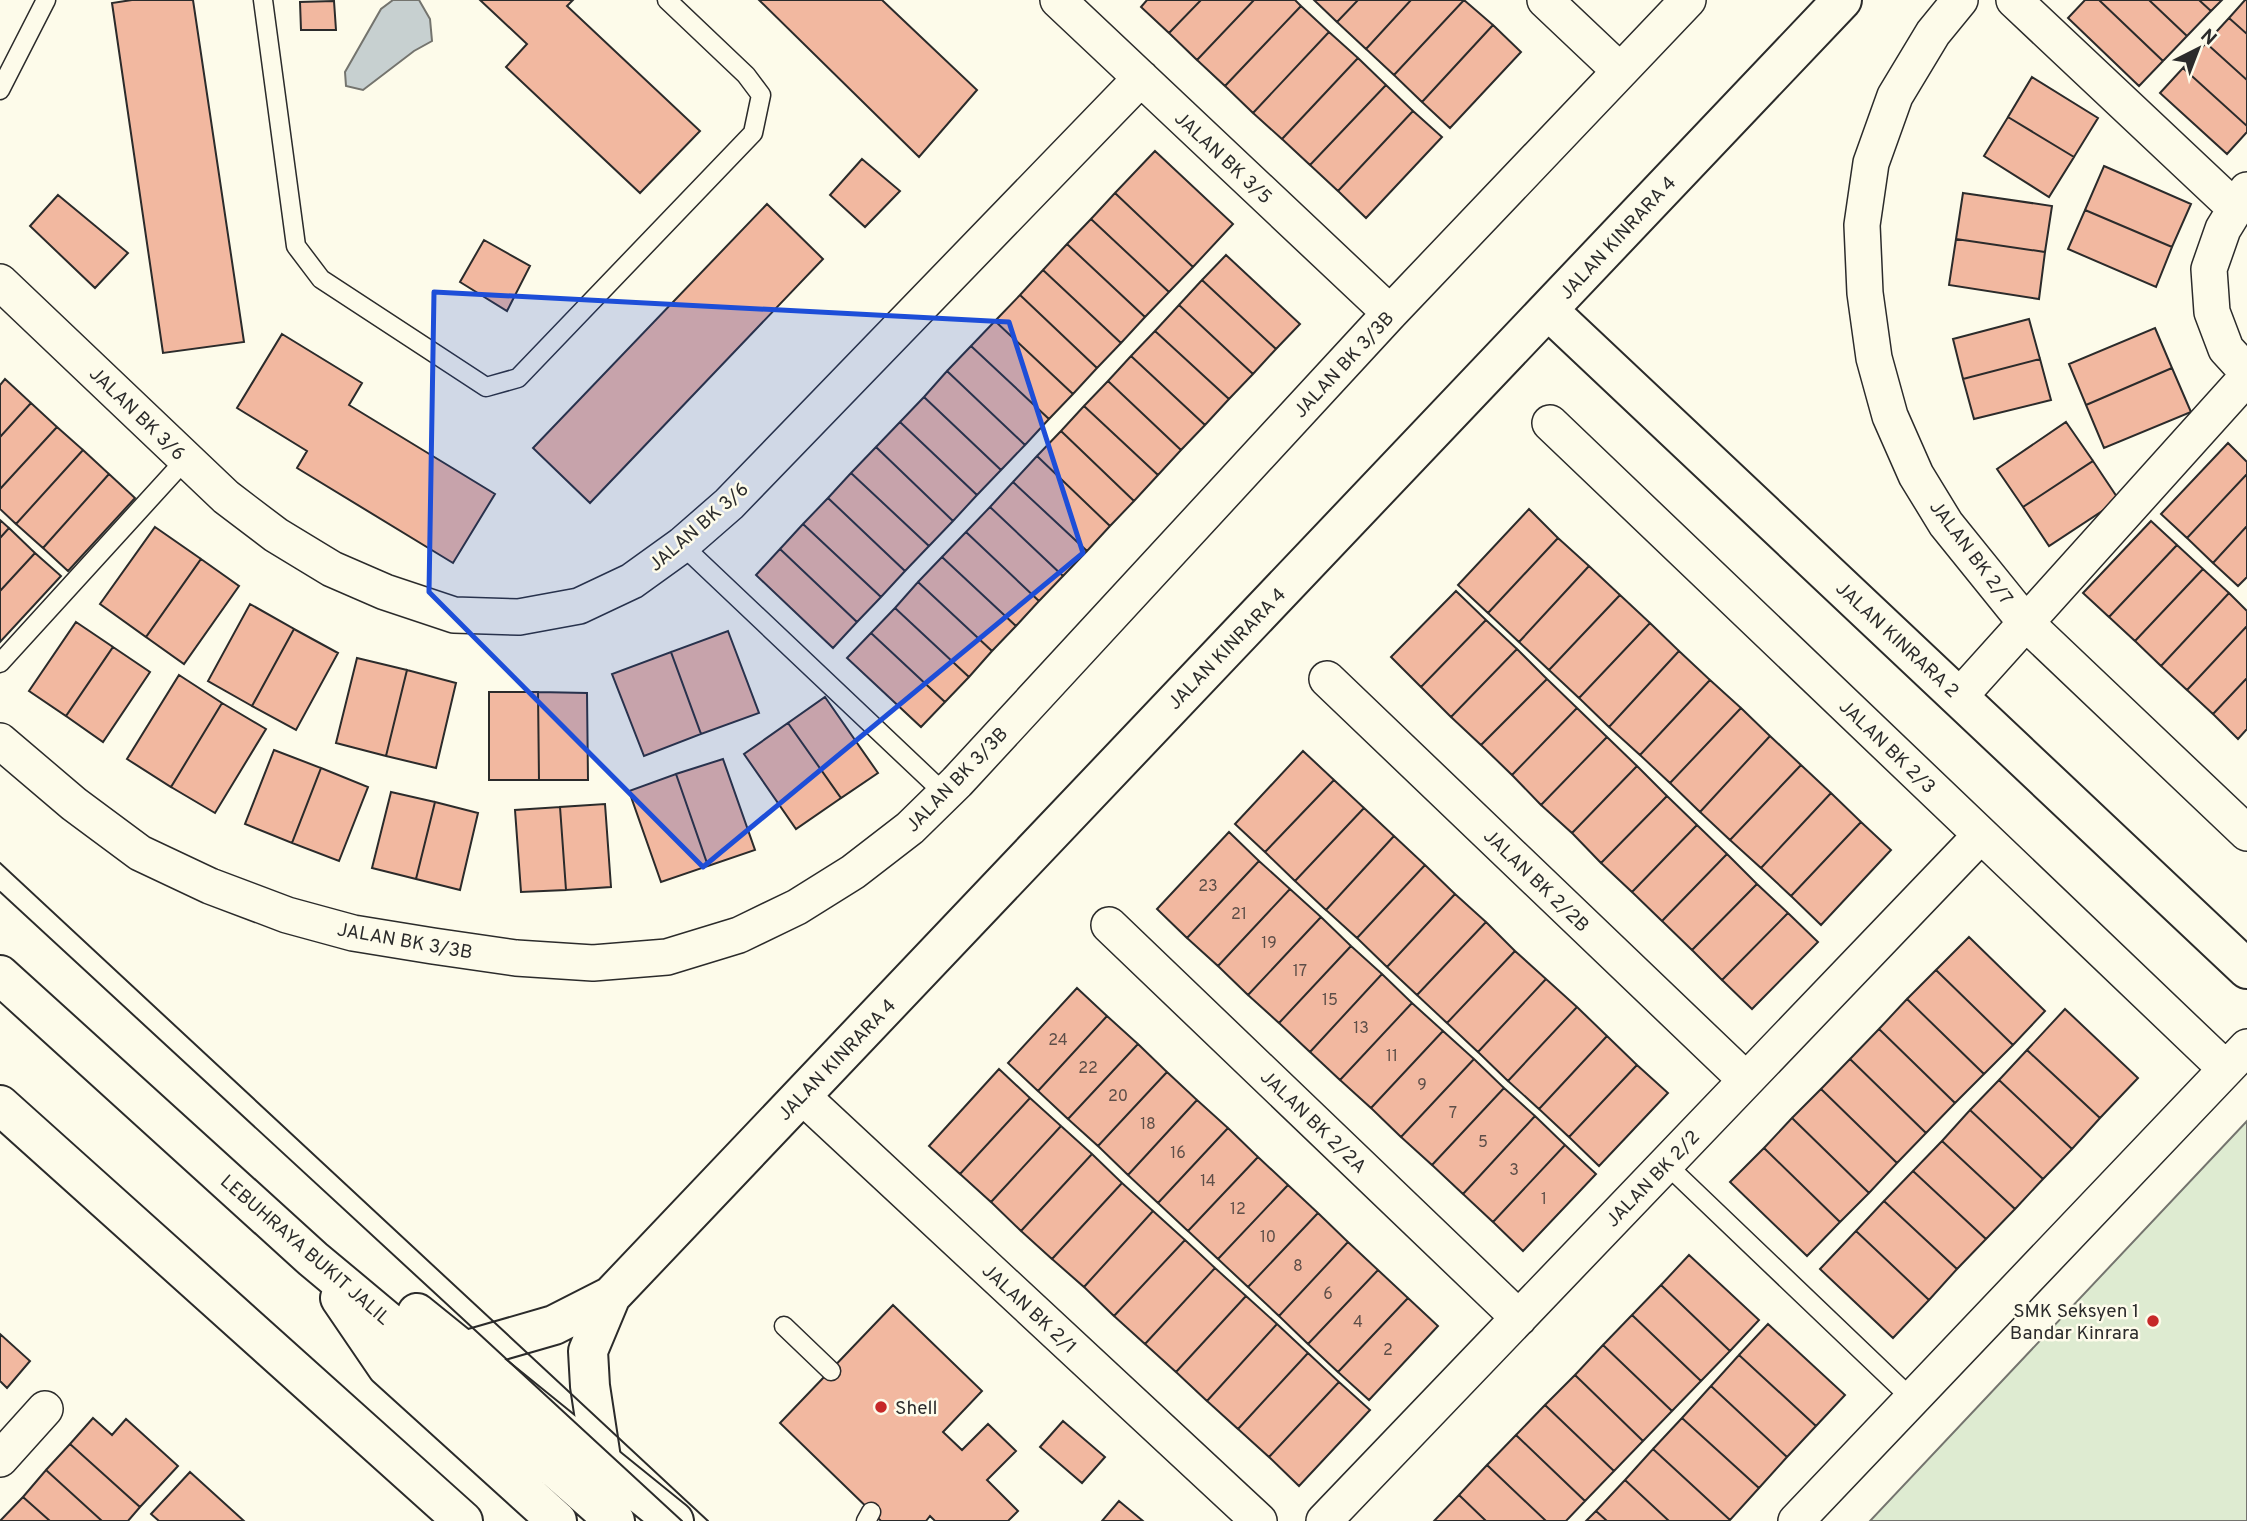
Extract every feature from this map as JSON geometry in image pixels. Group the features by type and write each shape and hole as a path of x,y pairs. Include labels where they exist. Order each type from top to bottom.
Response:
{"main road":[{"name":"JALAN KINRARA 4","path":"464,1351 554,1325 611,1296 1842,0"},
{"name":"JALAN KINRARA 2","path":"1548,310 2247,969"},
{"name":"LEBUHRAYA BUKIT JALIL","path":"0,975 313,1259 410,1340 615,1521"},
{"path":"0,1105 463,1521"},
{"path":"217,1171 286,1203 602,1465 674,1521"},
{"path":"313,1259 387,1367 557,1521"},
{"name":"JALAN KINRARA 4","path":"602,1465 590,1386 588,1350 611,1296"}],"street":[{"name":"JALAN BK 3/5","path":"1058,0 1390,313"},
{"path":"1545,0 1620,71"},
{"name":"JALAN BK 3/3B","path":"0,741 74,804 140,853 210,886 274,910 353,933 516,958 580,963 667,957 739,935 797,907 853,872 910,828 945,794 1390,313 1688,0"},
{"name":"JALAN BK 2/7","path":"1960,0 1933,33 1895,96 1871,163 1863,225 1865,293 1874,358 1889,416 1916,475 1946,524 2026,623 2247,833"},
{"path":"2014,0 2241,199 2223,229 2209,269 2212,312 2226,349 2247,372"},
{"name":"JALAN BK 3/6","path":"0,282 226,497 276,535 332,569 385,592 454,615 519,617 579,606 632,581 682,545 729,504 1141,78"},
{"path":"1959,697 2247,377"},
{"name":"JALAN BK 2/3","path":"1550,423 1980,835 2236,1058"},
{"name":"JALAN BK 2/2B","path":"1327,679 1746,1080"},
{"name":"JALAN BK 2/2","path":"1324,1521 1980,835"},
{"name":"JALAN BK 2/2A","path":"1109,925 1519,1318"},
{"path":"1796,1521 2236,1058"},
{"name":"JALAN BK 2/1","path":"801,1095 1259,1521"},
{"path":"0,1460 45,1409"}],"lane":[{"path":"0,90 46,0"},
{"path":"263,0 296,246 321,279 486,387 518,377 753,133 761,95 747,75 667,0"},
{"path":"0,663 186,459"},
{"path":"682,545 945,794"},
{"path":"1666,1164 1912,1399"},
{"path":"784,1326 831,1371"}],"highlighted area":[{"path":"434,292 1009,322 1083,553 703,867 429,592"}],"green space":[{"name":"SMK Seksyen 1 Bandar Kinrara","path":"2247,1121 2247,1521 1870,1521"}],"shaded area":[{"path":"393,0 419,0 430,19 432,41 414,51 363,90 346,86 345,72 381,9"}],"building":[{"path":"132,0 193,0 244,342 163,353 112,3"},
{"path":"480,0 573,0 567,6 700,131 640,193 506,67 527,44"},
{"path":"759,0 882,0 977,90 919,157"},
{"path":"1147,0 1201,0 1169,33 1141,7"},
{"path":"1201,0 1254,0 1197,60 1169,33"},
{"path":"1254,0 1295,0 1301,6 1225,86 1197,60"},
{"path":"1314,0 1358,0 1337,22"},
{"path":"1358,0 1411,0 1366,49 1337,22"},
{"path":"1411,0 1464,0 1394,75 1366,49"},
{"path":"1464,0 1493,25 1422,102 1394,75"},
{"path":"2085,0 2099,0 2163,61 2139,86 2068,18"},
{"path":"2099,0 2149,0 2187,36 2163,61"},
{"path":"2149,0 2199,0 2211,11 2187,36"},
{"path":"2199,0 2222,0 2211,11"},
{"path":"2247,0 2247,34 2229,18"},
{"path":"334,1 336,30 301,30 300,2"},
{"path":"1301,6 1329,32 1253,113 1225,86"},
{"path":"2229,18 2247,34 2247,80 2206,43"},
{"path":"1493,25 1521,52 1450,128 1422,102"},
{"path":"1329,32 1358,58 1282,139 1253,113"},
{"path":"2206,43 2247,80 2247,126 2183,68"},
{"path":"1358,58 1386,85 1310,165 1282,139"},
{"path":"2183,68 2247,126 2247,132 2227,154 2160,93"},
{"path":"2032,77 2098,118 2074,157 2008,117"},
{"path":"1386,85 1413,111 1338,191 1310,165"},
{"path":"1413,111 1442,137 1366,218 1338,191"},
{"path":"2008,117 2074,157 2049,197 1984,156"},
{"path":"1155,151 1233,224 1193,267 1115,193"},
{"path":"862,159 900,191 865,227 830,195"},
{"path":"2104,166 2191,204 2172,247 2085,210"},
{"path":"1115,193 1193,267 1169,292 1091,219"},
{"path":"1963,193 2052,206 2045,252 1956,239"},
{"path":"58,195 128,253 95,288 30,226"},
{"path":"767,204 823,259 590,503 533,448"},
{"path":"2085,210 2172,247 2156,287 2068,249"},
{"path":"1091,219 1169,292 1145,317 1067,244"},
{"path":"1956,239 2045,252 2039,299 1949,285"},
{"path":"484,240 530,266 507,311 460,282"},
{"path":"1067,244 1145,317 1121,343 1043,270"},
{"path":"1226,255 1300,324 1276,349 1202,280"},
{"path":"1043,270 1121,343 1097,368 1020,295"},
{"path":"1202,280 1276,349 1253,374 1179,305"},
{"path":"1020,295 1097,368 1073,394 995,321"},
{"path":"1179,305 1253,374 1229,399 1155,331"},
{"path":"2029,319 2040,359 1963,379 1953,339"},
{"path":"995,321 1073,394 1049,419 971,346"},
{"path":"2155,328 2172,368 2086,405 2069,364"},
{"path":"1155,331 1229,399 1205,425 1131,356"},
{"path":"282,334 362,383 349,405 495,494 453,563 297,468 307,451 237,408"},
{"path":"971,346 1049,419 1025,445 947,371"},
{"path":"1131,356 1205,425 1181,450 1108,381"},
{"path":"2040,359 2051,400 1974,419 1963,379"},
{"path":"2172,368 2191,412 2104,448 2086,405"},
{"path":"947,371 1025,445 1001,470 924,397"},
{"path":"5,379 31,403 0,437 0,385"},
{"path":"1108,381 1181,450 1158,475 1084,406"},
{"path":"924,397 1001,470 977,495 900,422"},
{"path":"31,403 57,427 0,489 0,437"},
{"path":"1084,406 1158,475 1134,501 1061,431"},
{"path":"900,422 977,495 953,521 876,447"},
{"path":"2066,422 2093,461 2023,507 1997,469"},
{"path":"57,427 83,450 16,524 0,509 0,489"},
{"path":"1061,431 1134,501 1110,526 1037,456"},
{"path":"2228,443 2247,462 2247,474 2187,538 2161,514"},
{"path":"876,447 953,521 929,546 851,473"},
{"path":"83,450 109,474 43,548 16,524"},
{"path":"1037,456 1110,526 1087,551 1013,482"},
{"path":"2093,461 2119,500 2049,546 2023,507"},
{"path":"851,473 929,546 905,571 828,498"},
{"path":"109,474 135,498 68,571 43,548"},
{"path":"2247,474 2247,526 2213,563 2187,538"},
{"path":"1013,482 1087,551 1063,576 990,507"},
{"path":"828,498 905,571 881,597 803,524"},
{"path":"990,507 1063,576 1039,601 966,532"},
{"path":"1529,509 1558,538 1488,613 1458,585"},
{"path":"0,520 9,528 0,538"},
{"path":"2151,521 2177,545 2109,617 2083,593"},
{"path":"803,524 881,597 857,622 780,549"},
{"path":"2247,526 2247,577 2238,586 2213,563"},
{"path":"155,527 201,559 146,637 100,604"},
{"path":"9,528 35,553 0,591 0,538"},
{"path":"966,532 1039,601 1016,626 942,557"},
{"path":"1558,538 1589,566 1519,642 1488,613"},
{"path":"2177,545 2203,569 2135,641 2109,617"},
{"path":"780,549 857,622 833,648 756,575"},
{"path":"35,553 61,576 0,642 0,591"},
{"path":"942,557 1016,626 992,651 918,582"},
{"path":"201,559 239,586 184,664 146,637"},
{"path":"1589,566 1620,595 1549,670 1519,642"},
{"path":"2203,569 2229,593 2161,666 2135,641"},
{"path":"918,582 992,651 969,677 895,608"},
{"path":"1456,591 1486,620 1421,687 1391,657"},
{"path":"2229,593 2247,611 2247,626 2187,690 2161,666"},
{"path":"1620,595 1650,623 1579,698 1549,670"},
{"path":"250,604 294,629 252,706 208,681"},
{"path":"895,608 969,677 945,702 871,633"},
{"path":"1486,620 1517,649 1451,717 1421,687"},
{"path":"76,622 113,647 66,716 29,691"},
{"path":"1650,623 1679,651 1609,727 1579,698"},
{"path":"2247,626 2247,678 2213,714 2187,690"},
{"path":"294,629 338,653 296,730 252,706"},
{"path":"728,631 759,713 701,734 671,652"},
{"path":"871,633 945,702 921,727 847,658"},
{"path":"113,647 150,672 103,742 66,716"},
{"path":"1517,649 1547,679 1481,745 1451,717"},
{"path":"1679,651 1710,680 1640,755 1609,727"},
{"path":"671,652 701,734 644,756 612,674"},
{"path":"357,658 407,670 386,756 336,743"},
{"path":"407,670 456,683 436,768 386,756"},
{"path":"179,675 222,703 171,787 127,759"},
{"path":"2247,678 2247,729 2238,739 2213,714"},
{"path":"1547,679 1577,708 1512,775 1481,745"},
{"path":"1710,680 1741,708 1670,783 1640,755"},
{"path":"489,692 538,692 539,780 489,780"},
{"path":"538,692 587,693 588,780 539,780"},
{"path":"825,697 878,773 841,798 788,723"},
{"path":"222,703 266,729 215,813 171,787"},
{"path":"1577,708 1607,737 1541,805 1512,775"},
{"path":"1741,708 1770,736 1700,812 1670,783"},
{"path":"788,723 841,798 796,829 744,754"},
{"path":"1770,736 1801,765 1730,840 1700,812"},
{"path":"1607,737 1637,766 1572,833 1541,805"},
{"path":"274,750 321,768 292,843 245,824"},
{"path":"1303,751 1334,780 1265,852 1235,824"},
{"path":"723,759 755,850 708,866 676,774"},
{"path":"1801,765 1831,793 1761,868 1730,840"},
{"path":"1637,766 1667,796 1601,863 1572,833"},
{"path":"321,768 368,787 339,861 292,843"},
{"path":"676,774 708,866 661,882 629,791"},
{"path":"1334,780 1364,808 1295,881 1265,852"},
{"path":"391,792 435,802 416,879 372,868"},
{"path":"1831,793 1861,822 1791,896 1761,868"},
{"path":"1667,796 1697,825 1632,892 1601,863"},
{"path":"435,802 478,813 460,890 416,879"},
{"path":"605,804 611,887 566,890 560,807"},
{"path":"560,807 566,890 521,892 515,810"},
{"path":"1364,808 1394,836 1326,910 1295,881"},
{"path":"1861,822 1891,850 1821,925 1791,896"},
{"path":"1697,825 1727,854 1662,921 1632,892"},
{"path":"1229,832 1259,861 1187,938 1157,909"},
{"path":"1394,836 1425,865 1357,938 1326,910"},
{"path":"1727,854 1757,884 1692,950 1662,921"},
{"path":"1259,861 1290,889 1218,966 1187,938"},
{"path":"1425,865 1455,894 1387,967 1357,938"},
{"path":"1757,884 1788,913 1722,980 1692,950"},
{"path":"1290,889 1321,917 1248,995 1218,966"},
{"path":"1455,894 1486,922 1417,995 1387,967"},
{"path":"1788,913 1818,942 1752,1009 1722,980"},
{"path":"1321,917 1351,946 1279,1023 1248,995"},
{"path":"1486,922 1515,951 1447,1023 1417,995"},
{"path":"1969,937 2045,1011 2013,1045 1936,970"},
{"path":"1351,946 1382,974 1310,1052 1279,1023"},
{"path":"1515,951 1546,979 1478,1052 1447,1023"},
{"path":"1936,970 2013,1045 1984,1074 1907,999"},
{"path":"1382,974 1412,1003 1340,1080 1310,1052"},
{"path":"1546,979 1577,1007 1508,1081 1478,1052"},
{"path":"1077,988 1107,1016 1038,1091 1008,1063"},
{"path":"1907,999 1984,1074 1955,1103 1879,1029"},
{"path":"1412,1003 1443,1031 1371,1108 1340,1080"},
{"path":"1577,1007 1607,1036 1539,1109 1508,1081"},
{"path":"2065,1009 2138,1078 2100,1118 2027,1050"},
{"path":"1107,1016 1138,1044 1068,1119 1038,1091"},
{"path":"1879,1029 1955,1103 1926,1133 1850,1059"},
{"path":"1443,1031 1474,1059 1401,1137 1371,1108"},
{"path":"1607,1036 1637,1065 1569,1137 1539,1109"},
{"path":"1138,1044 1167,1072 1098,1146 1068,1119"},
{"path":"2027,1050 2100,1118 2072,1149 1999,1080"},
{"path":"1474,1059 1504,1088 1432,1165 1401,1137"},
{"path":"1850,1059 1926,1133 1897,1163 1821,1089"},
{"path":"1637,1065 1668,1093 1599,1166 1569,1137"},
{"path":"999,1069 1030,1098 960,1174 929,1146"},
{"path":"1167,1072 1197,1100 1128,1175 1098,1146"},
{"path":"1999,1080 2072,1149 2043,1179 1970,1110"},
{"path":"1504,1088 1535,1116 1463,1194 1432,1165"},
{"path":"1821,1089 1897,1163 1869,1193 1792,1118"},
{"path":"1030,1098 1061,1126 991,1202 960,1174"},
{"path":"1197,1100 1228,1128 1158,1203 1128,1175"},
{"path":"1970,1110 2043,1179 2015,1209 1942,1141"},
{"path":"1535,1116 1565,1145 1493,1222 1463,1194"},
{"path":"1792,1118 1869,1193 1840,1222 1764,1148"},
{"path":"1061,1126 1092,1154 1021,1231 991,1202"},
{"path":"1228,1128 1258,1157 1188,1231 1158,1203"},
{"path":"1942,1141 2015,1209 1986,1239 1913,1171"},
{"path":"1565,1145 1596,1174 1523,1251 1493,1222"},
{"path":"1764,1148 1840,1222 1807,1256 1730,1182"},
{"path":"1092,1154 1122,1183 1052,1259 1021,1231"},
{"path":"1258,1157 1288,1185 1218,1259 1188,1231"},
{"path":"1913,1171 1986,1239 1957,1269 1884,1201"},
{"path":"1122,1183 1153,1211 1084,1287 1052,1259"},
{"path":"1288,1185 1318,1213 1248,1287 1218,1259"},
{"path":"1884,1201 1957,1269 1929,1300 1856,1231"},
{"path":"1153,1211 1185,1240 1114,1316 1084,1287"},
{"path":"1318,1213 1348,1242 1279,1316 1248,1287"},
{"path":"1856,1231 1929,1300 1893,1338 1820,1269"},
{"path":"1185,1240 1215,1268 1145,1344 1114,1316"},
{"path":"1348,1242 1378,1270 1308,1344 1279,1316"},
{"path":"1689,1255 1759,1320 1730,1351 1661,1285"},
{"path":"1215,1268 1246,1296 1176,1372 1145,1344"},
{"path":"1378,1270 1408,1298 1338,1372 1308,1344"},
{"path":"1661,1285 1730,1351 1701,1381 1632,1315"},
{"path":"1246,1296 1277,1324 1207,1401 1176,1372"},
{"path":"1408,1298 1438,1326 1369,1400 1338,1372"},
{"name":"Shell","path":"893,1305 982,1391 943,1432 962,1450 988,1424 1016,1451 987,1480 1018,1511 1008,1521 935,1521 930,1516 926,1521 881,1521 780,1423"},
{"path":"1632,1315 1701,1381 1672,1411 1603,1345"},
{"path":"1277,1324 1308,1353 1238,1429 1207,1401"},
{"path":"1768,1324 1845,1395 1816,1426 1739,1355"},
{"path":"0,1334 30,1361 7,1388 0,1381"},
{"path":"1603,1345 1672,1411 1643,1441 1575,1375"},
{"path":"1308,1353 1339,1382 1269,1457 1238,1429"},
{"path":"1739,1355 1816,1426 1787,1457 1711,1386"},
{"path":"1575,1375 1643,1441 1614,1471 1545,1405"},
{"path":"1339,1382 1370,1410 1299,1486 1269,1457"},
{"path":"1711,1386 1787,1457 1759,1488 1682,1418"},
{"path":"1545,1405 1614,1471 1585,1501 1516,1435"},
{"path":"93,1418 112,1435 126,1419 178,1466 140,1507 70,1444"},
{"path":"1682,1418 1759,1488 1730,1520 1653,1449"},
{"path":"1063,1421 1105,1457 1082,1483 1040,1447"},
{"path":"1516,1435 1585,1501 1566,1521 1546,1521 1487,1465"},
{"path":"70,1444 140,1507 128,1521 102,1521 46,1470"},
{"path":"1653,1449 1730,1520 1669,1521 1625,1480"},
{"path":"1487,1465 1546,1521 1486,1521 1459,1495"},
{"path":"46,1470 102,1521 50,1521 23,1497"},
{"path":"190,1472 244,1521 159,1521 151,1514"},
{"path":"1625,1480 1669,1521 1607,1521 1596,1511"},
{"path":"1459,1495 1486,1521 1434,1521"},
{"path":"23,1497 50,1521 0,1521"},
{"path":"1119,1501 1143,1521 1102,1521"},
{"path":"1596,1511 1607,1521 1586,1521"}],"tram line":[{"path":"0,863 708,1521"},
{"path":"0,892 682,1521"}],"place":[{"name":"SMK Seksyen 1 Bandar Kinrara","path":"2153,1321"},
{"name":"Shell","path":"881,1407"}]}
